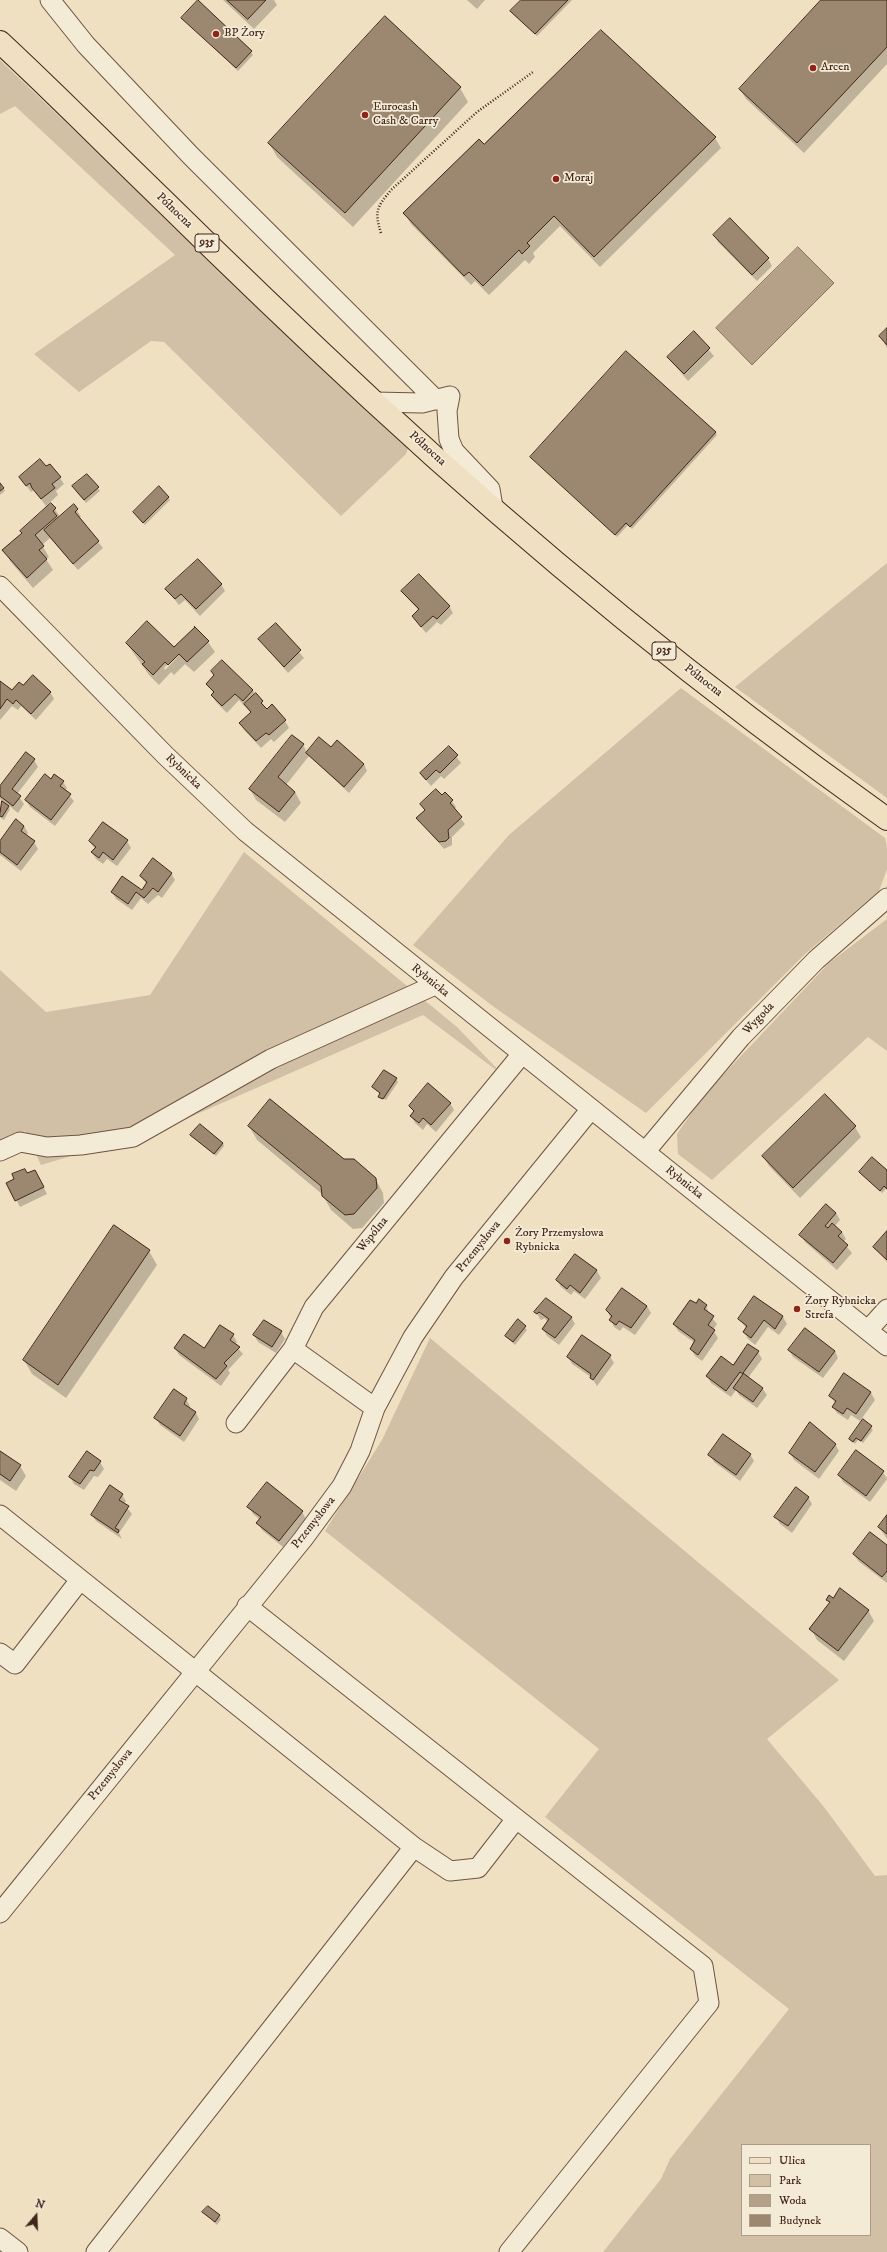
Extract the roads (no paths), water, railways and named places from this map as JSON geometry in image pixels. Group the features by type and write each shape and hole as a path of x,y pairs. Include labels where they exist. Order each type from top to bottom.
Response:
{"main road":[{"name":"Północna","path":"0,42 226,262 374,402 493,507 668,654 749,718 887,819"}],"street":[{"path":"50,0 86,45 191,156 443,398 447,411 449,439 454,451 490,489 493,507"},
{"path":"374,402 406,404 443,398"},
{"name":"Rybnicka","path":"0,586 159,749 245,831 435,985 887,1346"},
{"name":"Wygoda","path":"645,1152 741,1037 816,960 887,898"},
{"path":"0,1151 20,1142 47,1147 80,1145 133,1137 271,1059 435,985"},
{"name":"Wspólna","path":"236,1423 293,1349 314,1307 522,1054"},
{"name":"Przemysłowa","path":"0,1913 248,1606 342,1486 360,1451 375,1408 413,1337 454,1277 591,1109"},
{"path":"868,1330 887,1309"},
{"path":"293,1349 375,1408"},
{"path":"0,1515 414,1847 450,1871 478,1868 516,1819"},
{"path":"0,1654 15,1664 80,1580"},
{"path":"248,1606 703,1966 709,2004 509,2252"},
{"path":"96,2252 414,1847"},
{"path":"0,2238 18,2252"}],"water":[{"path":"798,247 834,283 752,365 716,328"}],"place":[{"name":"BP Żory","path":"216,34"},
{"name":"Arcen","path":"813,68"},
{"name":"Eurocash Cash & Carry","path":"365,115"},
{"name":"Moraj","path":"556,179"},
{"name":"Żory Przemysłowa Rybnicka","path":"507,1241"},
{"name":"Żory Rybnicka Strefa","path":"797,1309"}]}
